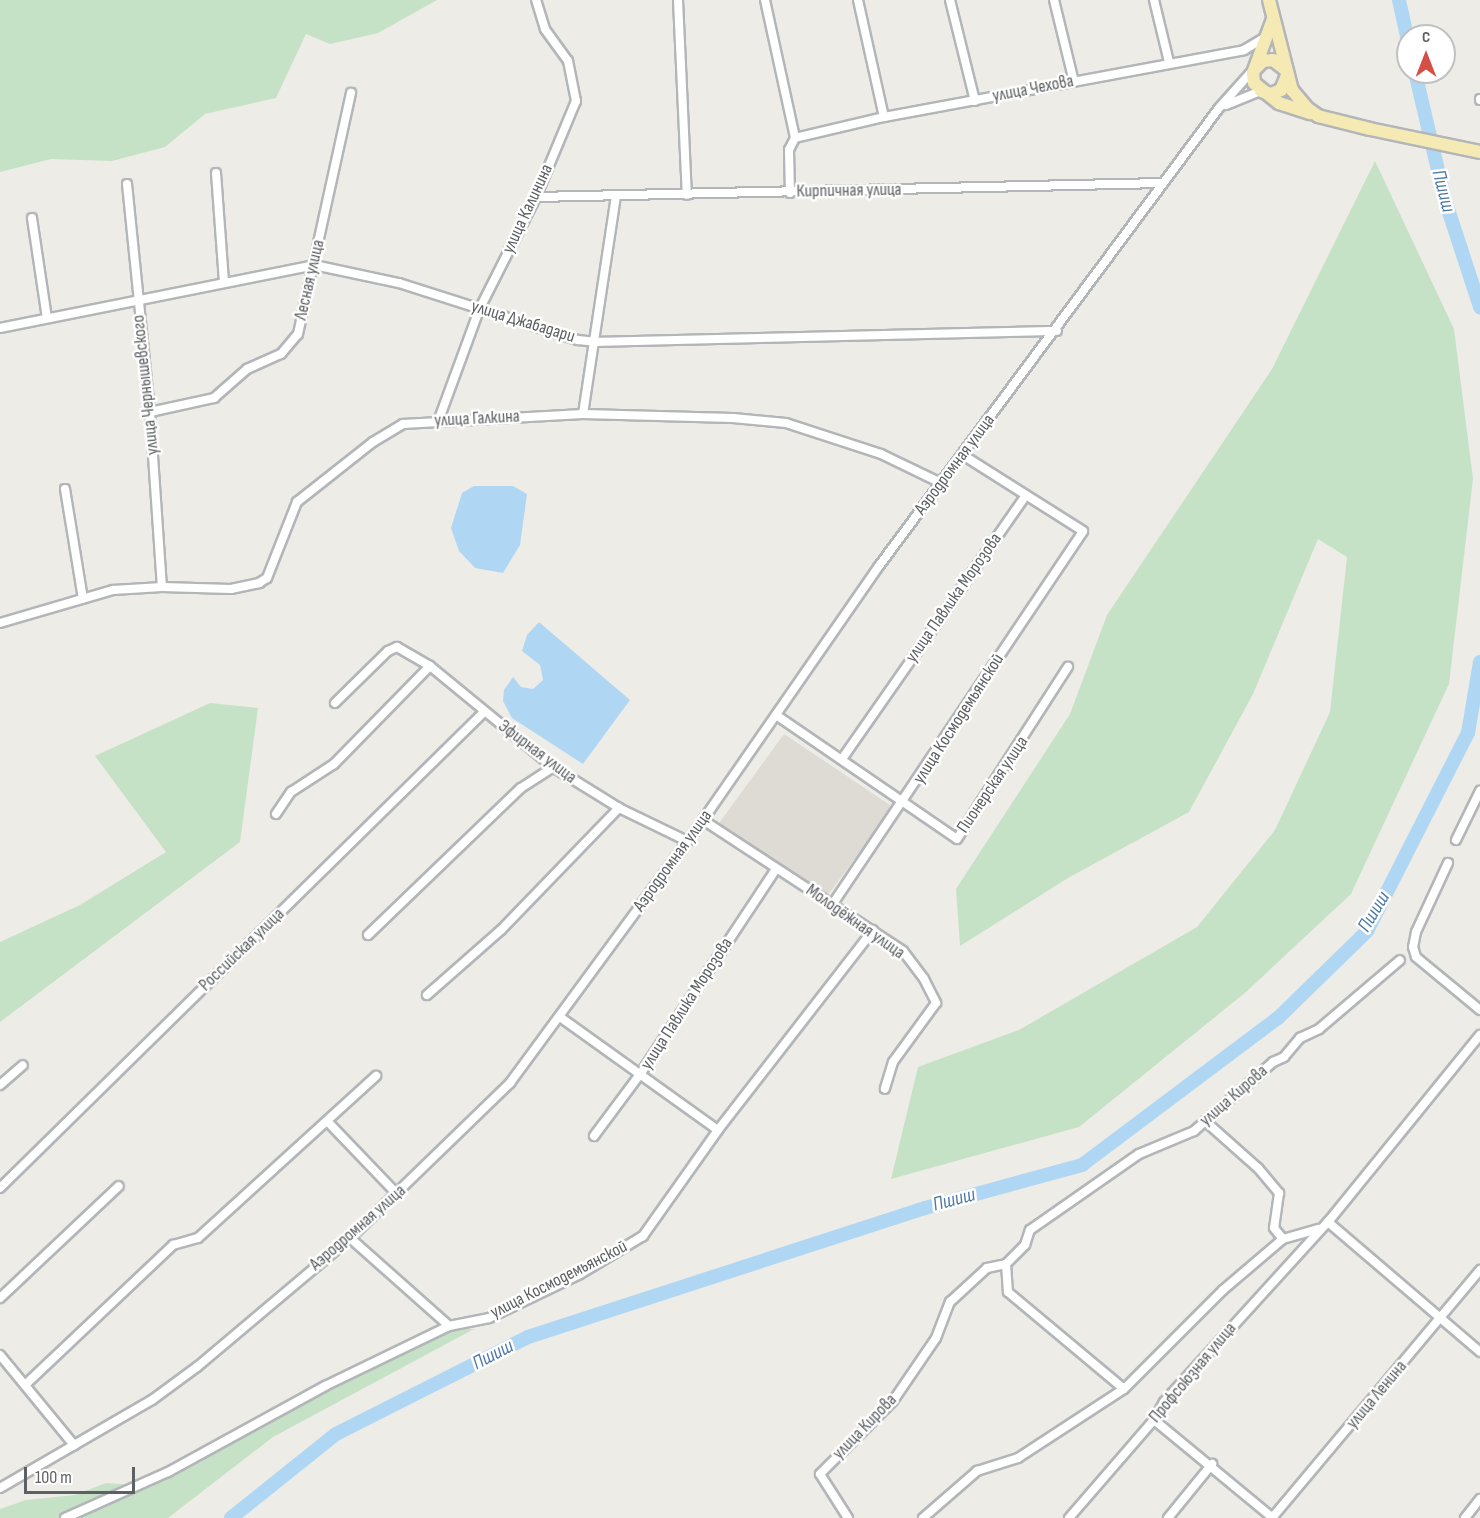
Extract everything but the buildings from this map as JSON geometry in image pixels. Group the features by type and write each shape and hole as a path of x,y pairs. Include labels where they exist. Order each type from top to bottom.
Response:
{"main road":[{"path":"1269,0 1286,72 1298,100 1318,116"},
{"path":"1274,18 1255,69 1254,83 1260,91 1279,103 1318,116 1480,152"},
{"path":"1255,69 1263,62 1273,60 1286,72"},
{"path":"1260,91 1271,94 1281,90 1286,72"}],"street":[{"name":"улица Калинина","path":"440,419 479,310 536,197 576,100 568,61 541,21 536,0"},
{"path":"678,0 687,195"},
{"path":"765,0 795,138 789,150 790,193"},
{"path":"858,0 884,117"},
{"path":"950,0 975,101"},
{"path":"1054,0 1074,82"},
{"path":"1154,0 1169,62"},
{"name":"улица Чехова","path":"795,138 884,117 1169,62 1244,50 1269,35"},
{"name":"Аэродромная улица","path":"0,1488 152,1400 197,1367 350,1239 398,1195 510,1083 703,820 942,483 1057,331 1219,108 1255,69"},
{"path":"1219,108 1260,91"},
{"name":"Лесная улица","path":"150,412 214,398 247,369 282,354 298,334 351,93"},
{"path":"216,173 224,281"},
{"name":"Кирпичная улица","path":"536,197 1163,183"},
{"name":"улица Чернышевского","path":"127,184 150,412 162,587"},
{"path":"584,414 597,342 616,196"},
{"path":"32,218 46,318"},
{"name":"улица Джабадари","path":"0,328 224,281 314,265 399,283 578,340 597,342 1057,331"},
{"name":"улица Галкина","path":"0,622 113,590 162,587 231,589 259,583 267,578 297,502 403,424 440,419 584,414 733,418 786,423 880,454 942,483"},
{"path":"963,455 1025,496"},
{"path":"64,489 82,599"},
{"name":"улица Космодемьянской","path":"832,905 903,804 1083,531 1025,496"},
{"name":"улица Павлика Морозова","path":"842,759 1025,496"},
{"name":"Эфирная улица","path":"335,703 388,651 397,646 430,666 553,767 619,808 687,841"},
{"path":"276,814 291,792 334,764 430,666"},
{"name":"Пионерская улица","path":"776,715 957,839 1068,667"},
{"name":"Российская улица","path":"0,1188 484,712"},
{"path":"368,935 521,789 553,767"},
{"path":"1456,840 1480,791"},
{"path":"427,995 501,930 619,808"},
{"name":"Молодёжная улица","path":"703,820 903,951 936,1003 893,1062 885,1089"},
{"path":"1448,863 1416,932 1413,947 1416,957 1480,1010"},
{"name":"улица Павлика Морозова","path":"594,1136 642,1073 776,869"},
{"name":"улица Космодемьянской","path":"65,1518 168,1472 305,1396 449,1326 489,1318 580,1274 643,1236 718,1130 873,930"},
{"name":"улица Кирова","path":"848,1518 820,1474 893,1401 936,1338 950,1302 975,1275 987,1268 1006,1264 1025,1245 1030,1230 1139,1154 1194,1131 1273,1062 1284,1057 1300,1038 1319,1029 1400,960"},
{"path":"560,1017 642,1073 718,1130"},
{"name":"Профсоюзная улица","path":"1069,1518 1154,1420 1164,1402 1319,1229 1328,1222 1480,1035"},
{"path":"0,1084 23,1065"},
{"path":"25,1385 173,1245 198,1238 376,1076"},
{"path":"1205,1121 1258,1168 1279,1193 1274,1228 1283,1239"},
{"path":"328,1122 398,1195"},
{"path":"0,1298 119,1186"},
{"path":"1328,1222 1480,1352"},
{"name":"Профсоюзная улица","path":"923,1518 977,1471 1018,1458 1124,1389 1223,1290 1283,1239 1319,1229"},
{"path":"350,1239 449,1326"},
{"path":"1006,1264 1008,1292 1124,1389"},
{"name":"улица Ленина","path":"1272,1518 1480,1270"},
{"path":"0,1355 74,1445"},
{"path":"1154,1420 1212,1464 1272,1518"},
{"path":"1168,1518 1212,1464"},
{"path":"1465,1518 1480,1499"}],"shaded area":[{"path":"784,734 890,805 886,816 825,899 717,826"}],"green space":[{"path":"0,0 437,0 378,33 330,44 306,34 276,98 205,114 165,147 112,161 51,159 0,172"},
{"path":"1375,161 1454,329 1473,479 1449,684 1351,894 1246,992 1079,1127 891,1179 918,1067 1019,1030 1197,927 1275,830 1330,712 1347,557 1318,539 1253,694 1189,812 1068,878 960,946 956,889 1070,714 1107,615 1272,369"},
{"path":"210,703 258,708 240,842 0,1022 0,942 80,905 166,852 95,756"},
{"path":"452,1329 474,1329 273,1437 168,1518 0,1518 0,1509 26,1500 75,1495 106,1483 147,1486 175,1476 289,1411"}],"water":[{"path":"474,486 513,486 527,494 520,545 503,573 475,568 459,551 451,528 462,493"},
{"path":"539,622 630,700 583,764 512,718 503,701 504,690 513,677 521,687 533,689 543,680 540,665 522,651 527,635"}],"waterway":[{"name":"Пшиш","path":"1399,0 1404,24"},
{"name":"Пшиш","path":"1418,84 1445,200 1480,307"},
{"name":"Пшиш","path":"231,1518 336,1434 528,1337 925,1208 1082,1165 1278,1018 1367,931 1468,733 1480,662"}]}
